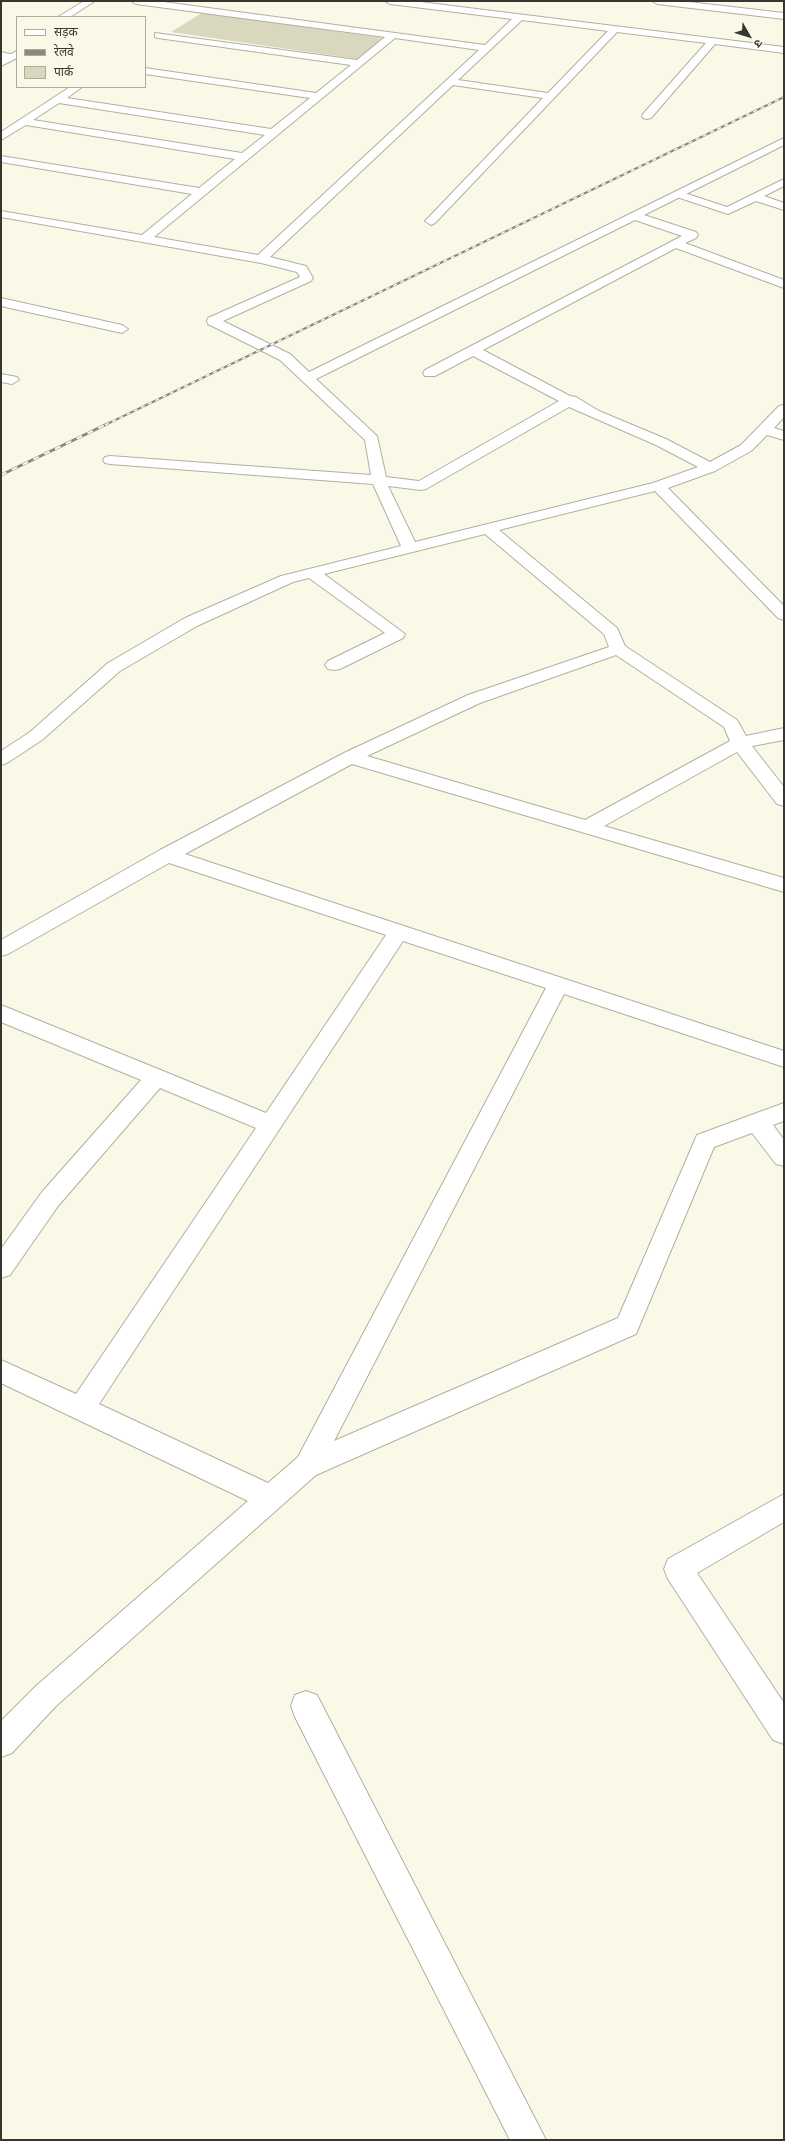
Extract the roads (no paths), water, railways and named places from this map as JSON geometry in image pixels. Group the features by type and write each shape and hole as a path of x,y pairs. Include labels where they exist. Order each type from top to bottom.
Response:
{"street":[{"path":"136,1 487,48"},
{"path":"390,1 437,4 520,17 784,50"},
{"path":"657,1 784,16"},
{"path":"732,10 741,1"},
{"path":"65,16 94,3"},
{"path":"79,16 94,3"},
{"path":"184,18 197,9"},
{"path":"261,260 520,17"},
{"path":"171,26 154,37 360,63"},
{"path":"431,221 615,29"},
{"path":"144,239 393,36"},
{"path":"647,116 713,41"},
{"path":"1,55 16,46"},
{"path":"1,55 14,56"},
{"path":"1,63 14,56"},
{"path":"146,71 318,96"},
{"path":"451,82 551,96"},
{"path":"1,137 75,88"},
{"path":"57,100 274,133"},
{"path":"24,122 244,157"},
{"path":"309,377 784,141"},
{"path":"1,159 201,192"},
{"path":"1,214 261,260 302,269 307,278 213,321 285,357 309,377 372,440 381,489 410,548"},
{"path":"430,373 692,235 634,216"},
{"path":"676,244 784,284"},
{"path":"1,302 122,329"},
{"path":"474,350 571,400 594,414 661,442 710,468"},
{"path":"110,460 379,480 421,486 571,400"},
{"path":"1,759 36,736 114,667 191,622 287,579 658,486 710,468 746,448 784,409"},
{"path":"764,429 784,436"},
{"path":"658,486 784,615"},
{"path":"487,528 611,632 618,649 731,724 740,743 784,800"},
{"path":"312,573 397,634 334,665"},
{"path":"1,949 167,855 350,756 474,699 618,649"},
{"path":"587,827 740,743 784,734"},
{"path":"350,756 784,885"},
{"path":"167,855 784,1058"},
{"path":"81,1409 399,931"},
{"path":"307,1466 559,984"},
{"path":"1,1013 270,1124"},
{"path":"1,1268 50,1200 157,1077"},
{"path":"1,1742 46,1696 307,1466 627,1326 705,1141 784,1112"},
{"path":"757,1122 784,1157"},
{"path":"1,1371 271,1498"},
{"path":"784,1506 678,1569 784,1729"},
{"path":"306,1706 529,2140"}],"lane":[{"path":"678,194 728,211 784,182"},
{"path":"756,197 784,207"}],"railway":[{"path":"105,425 784,97"},
{"path":"1,475 107,424"}]}
